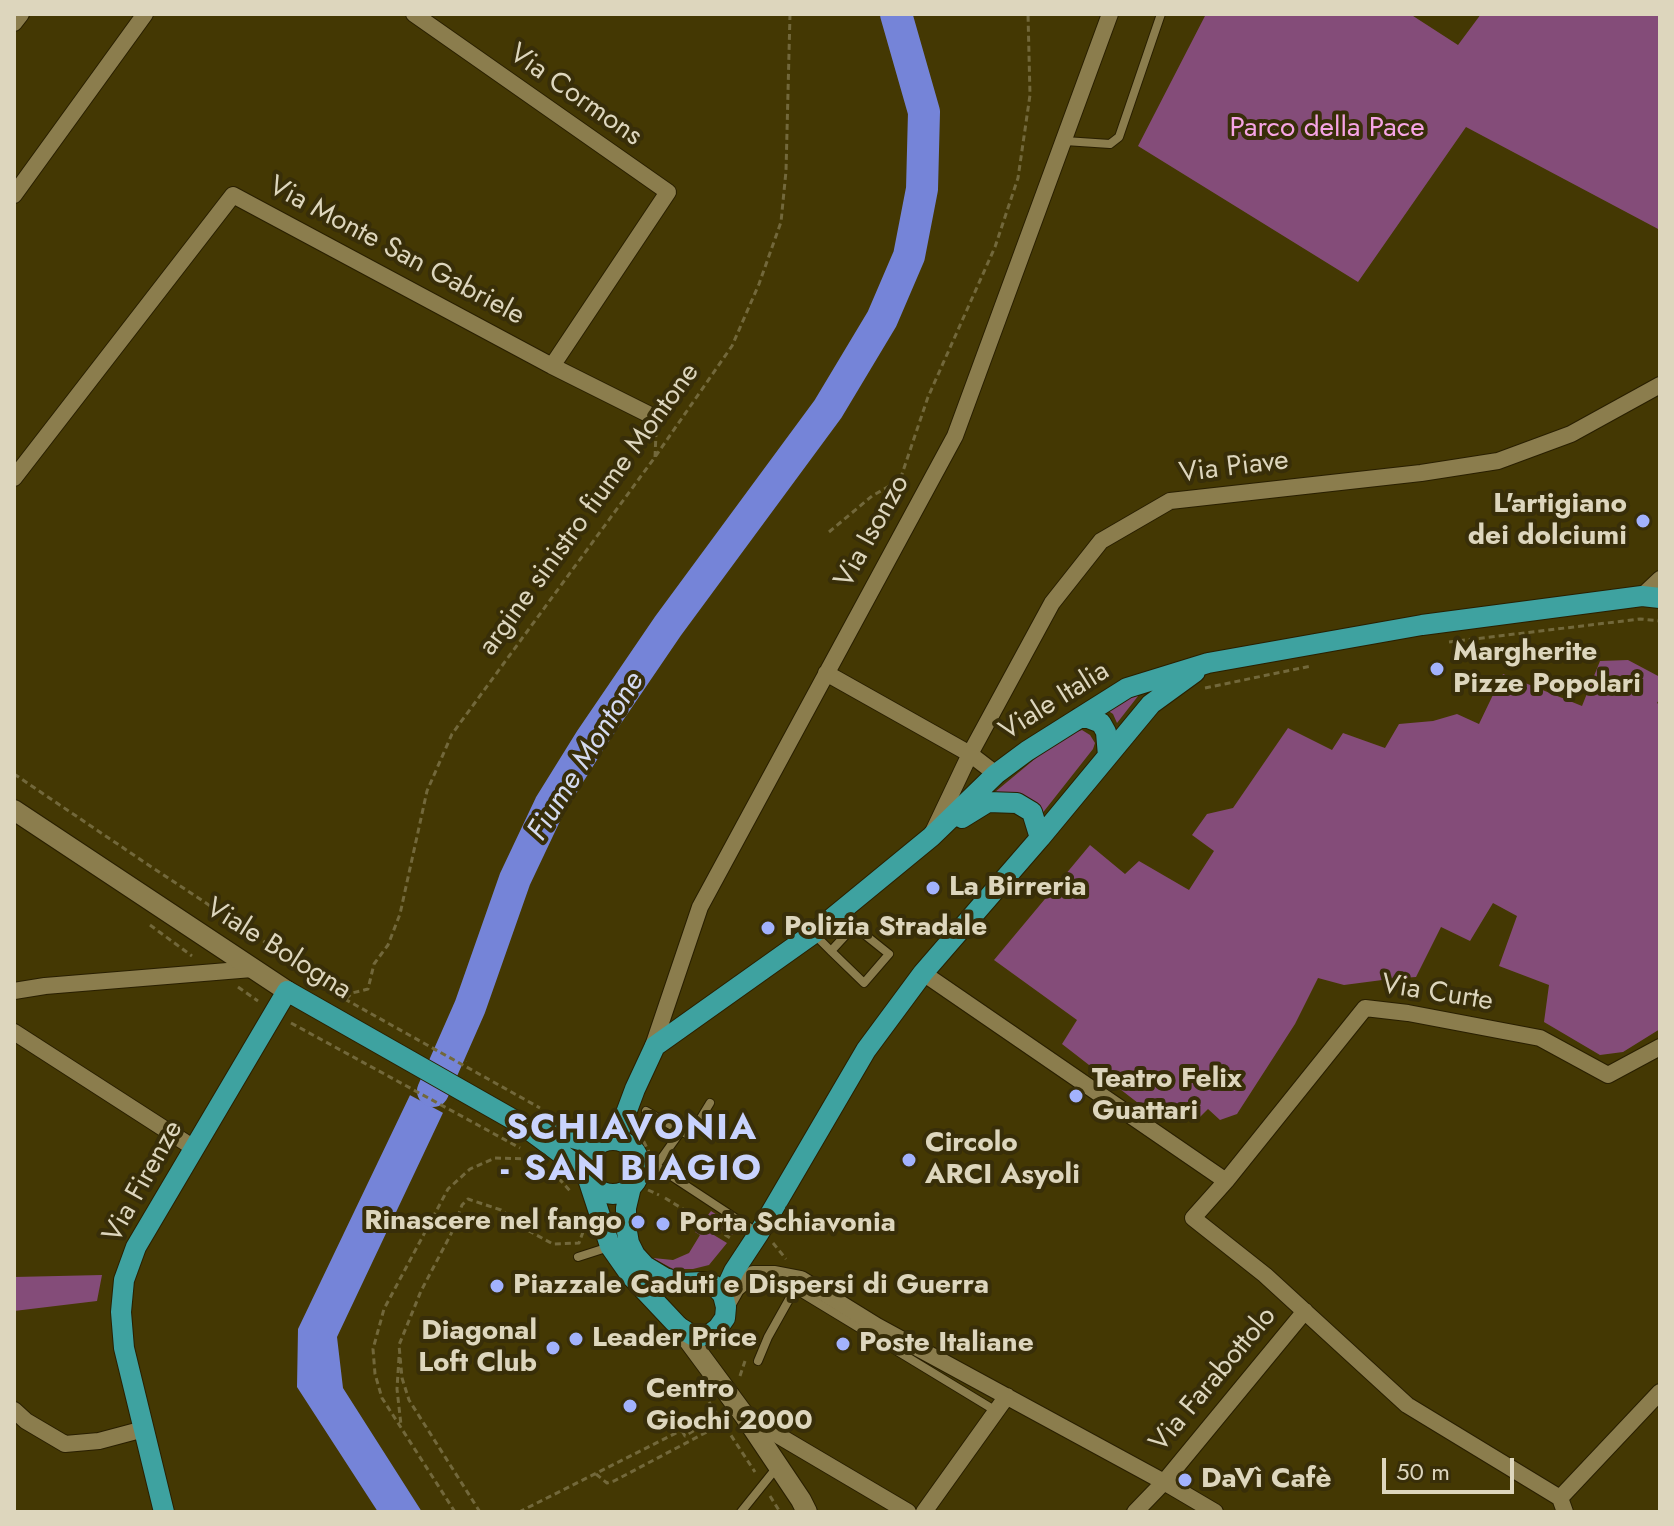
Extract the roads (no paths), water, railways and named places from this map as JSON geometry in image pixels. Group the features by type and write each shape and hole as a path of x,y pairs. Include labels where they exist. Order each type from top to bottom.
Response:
{"main road":[{"name":"Viale Italia","path":"615,1136 655,1046 814,933 931,837 996,774 1127,688 1208,663 1422,625 1651,597"},
{"path":"679,1327 692,1335 701,1336 714,1331 725,1318 725,1301 734,1271 866,1050 923,973 1151,704 1208,663"},
{"path":"1079,718 1101,723 1106,732 1108,756"},
{"path":"931,837 988,802 1017,803 1032,812 1040,838"},
{"name":"Viale Bologna","path":"14,810 287,991 515,1120 587,1175"},
{"name":"Via Firenze","path":"164,1512 124,1348 121,1312 124,1280 136,1247 287,991"},
{"name":"Viale Bologna","path":"515,1120 580,1140 615,1136"},
{"path":"725,1301 715,1286 665,1278 645,1266 635,1255 629,1243 626,1208 631,1187 650,1166 615,1136 599,1144 587,1159 587,1175 610,1246 631,1276 679,1327 744,1415 807,1512"},
{"path":"587,1175 596,1188 608,1193 620,1193 631,1187"},
{"path":"714,1331 714,1359 725,1391"}],"street":[{"path":"14,23 21,14"},
{"path":"14,195 145,14"},
{"name":"Via Cormons","path":"414,14 668,192 552,366"},
{"name":"Via Isonzo","path":"648,1060 700,907 955,436 1110,14"},
{"name":"Via Monte San Gabriele","path":"14,478 233,195 552,366 656,418"},
{"name":"Via Piave","path":"931,837 970,754 1052,603 1101,541 1170,501 1421,473 1498,461 1571,434 1660,385"},
{"path":"1651,597 1660,579"},
{"path":"826,673 970,754 996,774"},
{"path":"14,991 252,969"},
{"path":"923,973 1226,1181"},
{"name":"Via Curte","path":"1305,1311 1193,1218 1365,1008 1540,1038 1608,1075 1660,1047"},
{"path":"14,1032 194,1148"},
{"path":"725,1301 753,1274 775,1274 877,1326 898,1344 1007,1396 1215,1512"},
{"path":"1305,1311 1407,1405 1562,1505 1660,1392"},
{"name":"Via Farabottolo","path":"1135,1512 1164,1482 1305,1311"},
{"path":"924,1512 1007,1396"},
{"path":"14,1410 26,1421 65,1444 99,1441 144,1429"},
{"path":"744,1415 908,1512"}],"lane":[{"path":"1065,141 1110,144 1119,137 1161,14"},
{"path":"814,933 831,951 864,983 889,954 854,926 831,951"},
{"path":"646,1111 690,1136 710,1103"},
{"path":"681,1131 650,1166 754,1241"},
{"path":"578,1257 610,1246"},
{"path":"758,1361 798,1284"},
{"path":"898,1344 997,1411"},
{"path":"741,1512 778,1466"}],"water":[{"path":"434,1045 467,1062 337,1337 343,1388 422,1512 378,1512 297,1387 298,1329"}],"waterway":[{"name":"Fiume Montone","path":"433,1091 470,1007 515,879 550,805 668,626 828,409 882,319 909,256 922,189 924,112 896,14"}],"place":[{"name":"L'artigiano dei dolciumi","path":"1643,521"},
{"name":"Margherite Pizze Popolari","path":"1437,669"},
{"name":"La Birreria","path":"933,888"},
{"name":"Polizia Stradale","path":"768,928"},
{"name":"Teatro Felix Guattari","path":"1076,1096"},
{"name":"Circolo ARCI Asyoli","path":"909,1160"},
{"name":"Rinascere nel fango","path":"638,1222"},
{"name":"Porta Schiavonia","path":"663,1224"},
{"name":"Piazzale Caduti e Dispersi di Guerra","path":"497,1286"},
{"name":"Leader Price","path":"576,1339"},
{"name":"Poste Italiane","path":"843,1344"},
{"name":"Diagonal Loft Club","path":"553,1348"},
{"name":"Centro Giochi 2000","path":"630,1406"},
{"name":"DaVì Cafè","path":"1185,1480"}],"district":[{"name":"SCHIAVONIA - SAN BIAGIO","path":"632,1150"}],"park label":[{"name":"Parco della Pace","path":"1327,129"}]}
